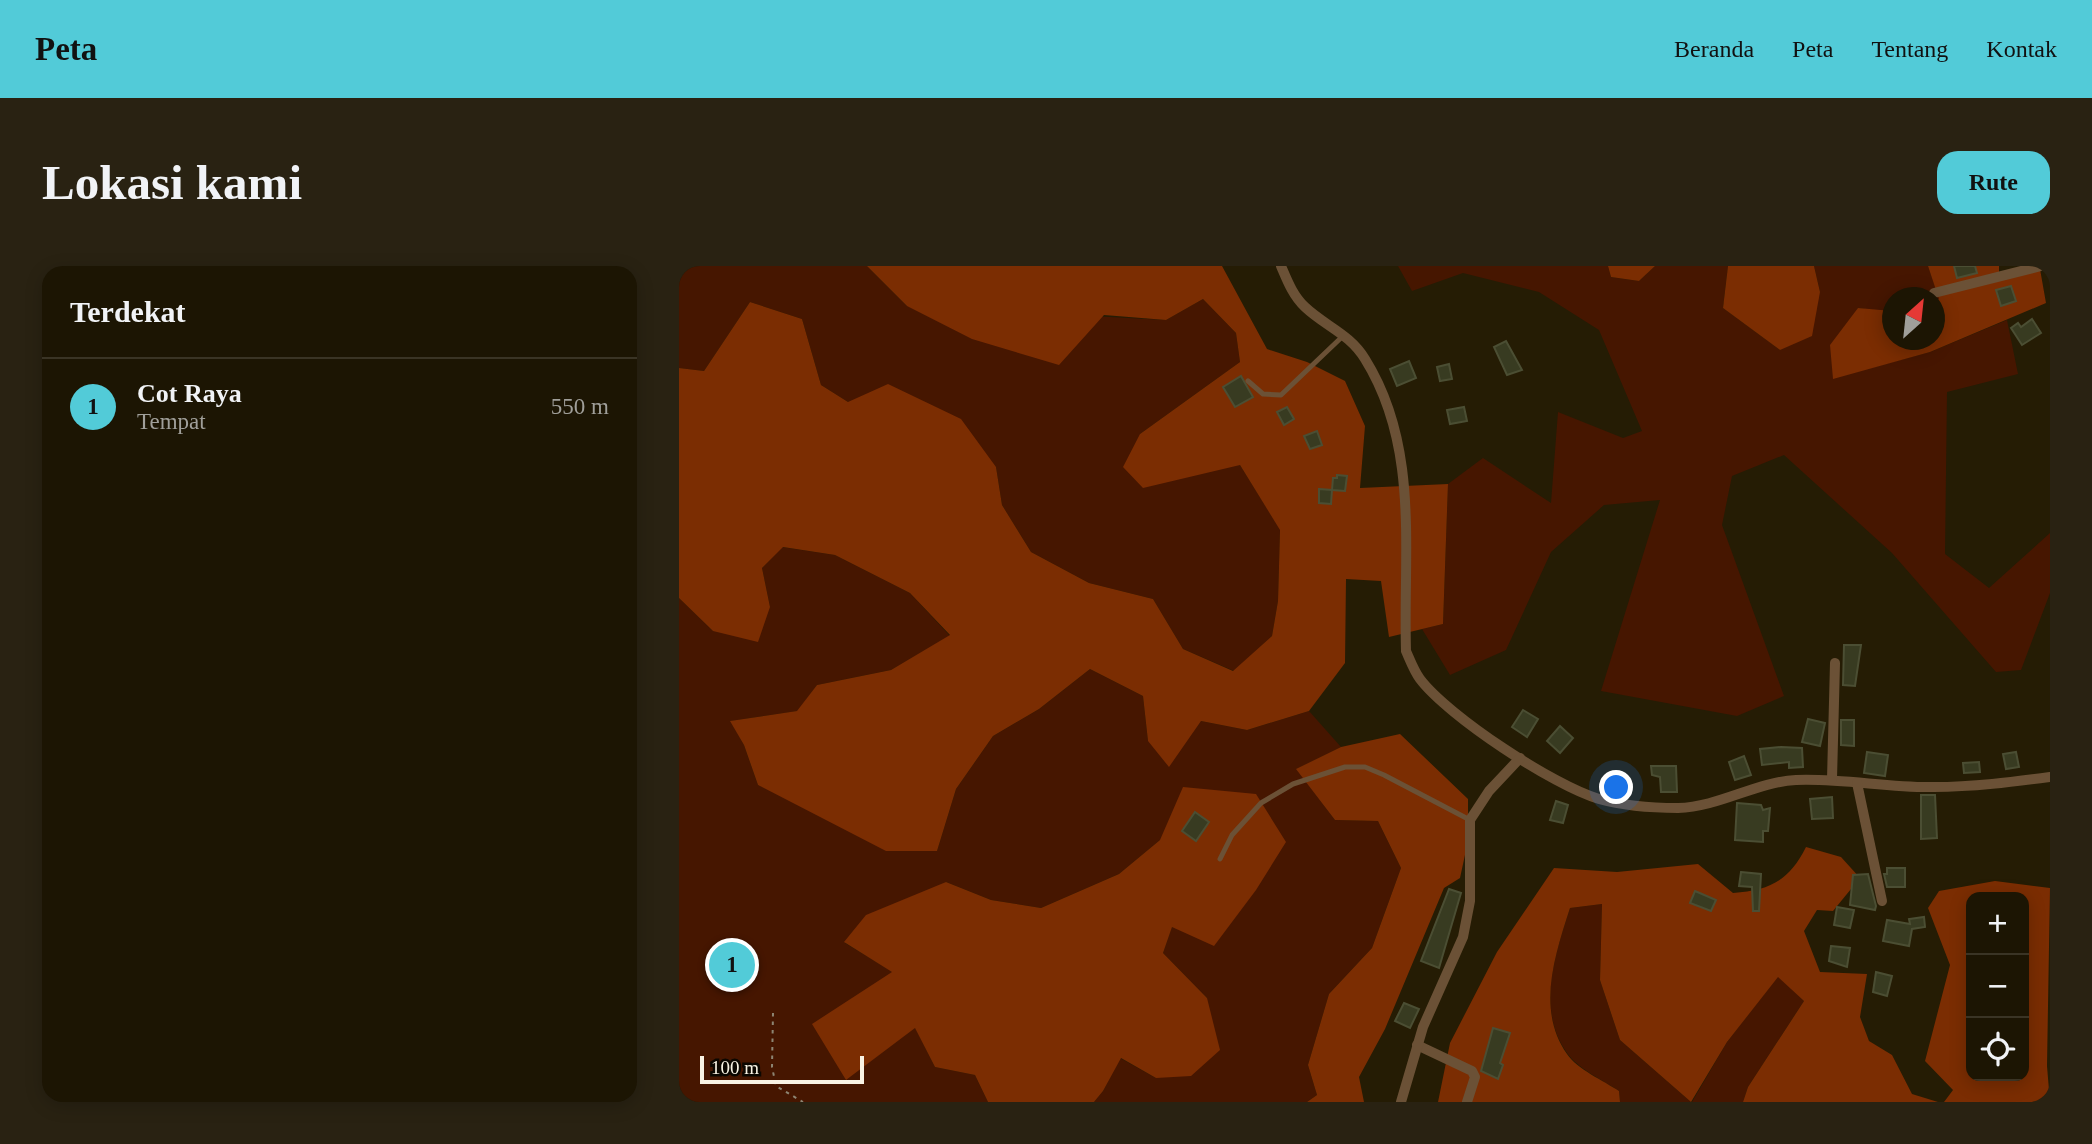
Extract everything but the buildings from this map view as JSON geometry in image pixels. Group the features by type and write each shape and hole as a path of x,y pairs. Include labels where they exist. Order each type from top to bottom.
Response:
{"street":[{"path":"1281,266 1304,307 1344,334 1364,357 1379,383 1399,440 1405,496 1406,650 1412,667 1430,690 1452,709 1520,758 1559,781 1599,799 1659,807 1703,805 1793,780 1832,779 1934,787 2050,777"},
{"path":"1945,290 2041,266"},
{"path":"1832,779 1835,663"},
{"path":"1401,1102 1417,1045 1463,937 1470,901 1470,820 1489,791 1520,758"},
{"path":"1857,783 1882,901"},
{"path":"1417,1045 1472,1071 1474,1081 1467,1102"}],"lane":[{"path":"1248,382 1263,394 1282,395 1344,334"},
{"path":"1220,859 1232,835 1261,803 1293,783 1345,767 1365,767 1384,775 1403,788 1470,820"}],"path":[{"path":"773,1013 772,1067 776,1086 803,1102"}],"shaded area":[{"path":"679,266 867,266 907,306 1166,320 1203,299 1236,333 1240,362 1140,434 1240,465 1280,529 1278,601 1272,636 1234,671 1183,649 1153,599 1089,583 1031,552 1002,505 996,467 848,402 821,385 802,319 750,302 704,371 679,368"},
{"path":"867,266 1222,266 1267,349 1307,362 1345,381 1365,426 1360,488 1448,484 1443,624 1389,637 1381,581 1346,579 1345,663 1309,711 1247,730 1201,721 1169,767 1148,741 1143,696 1090,669 1039,709 993,736 956,789 937,851 886,851 758,785 744,745 730,721 797,711 817,685 891,670 950,635 910,593 835,555 783,547 762,568 770,607 758,642 713,631 679,598 679,368 704,371 750,302 802,319 821,385 848,402 888,384 961,419 996,467 1002,505 1031,552 1089,583 1153,599 1183,649 1233,671 1272,636 1278,601 1280,530 1240,465 1143,488 1123,467 1140,434 1240,362 1236,333 1203,299 1166,320 1104,315 1059,365 972,339 907,306"},
{"path":"1398,266 1608,266 1611,277 1639,281 1655,266 1728,266 1723,308 1780,350 1820,292 1814,266 1928,266 1936,287 1882,287 1882,311 1858,308 1833,378 1935,350 1945,350 1945,346 2007,320 2018,374 1947,392 1945,554 1989,588 2050,533 2050,593 2021,670 1996,672 1892,553 1784,455 1732,476 1722,525 1784,696 1737,716 1601,691 1660,500 1604,505 1551,552 1506,650 1450,675 1422,629 1443,624 1448,484 1483,458 1551,503 1558,412 1623,438 1642,431 1599,330 1539,292 1463,273 1412,291"},
{"path":"1608,266 1655,266 1639,281 1611,277"},
{"path":"1728,266 1814,266 1820,292 1812,336 1780,350 1723,308"},
{"path":"1928,266 1999,266 1999,276 2040,269 2046,303 1945,346 1945,287 1935,287"},
{"path":"1858,308 1882,310 1882,350 1935,350 1833,379 1830,345"},
{"path":"782,547 835,555 910,593 950,636 891,670 817,685 798,711 731,721 744,745 758,785 937,851 956,789 993,736 1039,709 1090,669 1143,696 1148,741 1201,721 1247,730 1309,711 1341,747 1297,769 1335,820 1378,821 1401,868 1372,948 1329,994 1308,1065 1317,1095 1307,1102 1094,1102 1103,1091 1120,1058 1156,1078 1207,998 1163,953 1172,926 1160,840 1119,874 1041,908 991,900 946,882 845,943 893,972 845,1080 915,1027 935,1067 975,1075 988,1102 679,1102 679,598 713,631 770,607 762,568"},
{"path":"1400,734 1468,799 1468,841 1460,878 1444,888 1385,1029 1359,1077 1364,1102 1307,1102 1317,1095 1308,1065 1329,994 1372,948 1401,868 1378,821 1335,820 1296,769 1341,747"},
{"path":"1183,787 1256,794 1286,842 1256,890 1214,946 1172,927 1163,953 1207,998 1220,1050 1191,1076 1156,1078 1121,1058 1094,1102 988,1102 975,1075 935,1067 915,1028 846,1080 812,1024 892,972 844,942 866,915 946,882 991,900 1041,908 1119,874 1160,840"},
{"path":"1806,847 1841,857 1860,878 1833,911 1817,910 1804,931 1820,972 1867,974 1860,1017 1869,1041 1892,1055 1912,1094 1938,1102 1743,1102 1748,1087 1804,1001 1778,977 1727,1042 1691,1102 1620,1040 1600,980 1602,904 1570,908 1554,963 1550,1001 1552,1019 1567,1054 1584,1070 1619,1091 1620,1102 1438,1102 1450,1043 1497,952 1554,868 1617,872 1698,864 1733,893 1758,889 1777,882 1793,868"},
{"path":"1995,881 2050,888 2047,1066 2050,1102 1944,1102 1953,1090 1925,1061 1950,965 1928,908 1939,891"},
{"path":"1602,904 1600,980 1620,1040 1691,1102 1620,1102 1619,1091 1577,1064 1558,1036 1552,1018 1551,982 1570,908"},
{"path":"1778,976 1804,1001 1748,1087 1743,1102 1692,1102 1727,1042"}],"place":[{"name":"Cot Raya","path":"732,965"}]}
